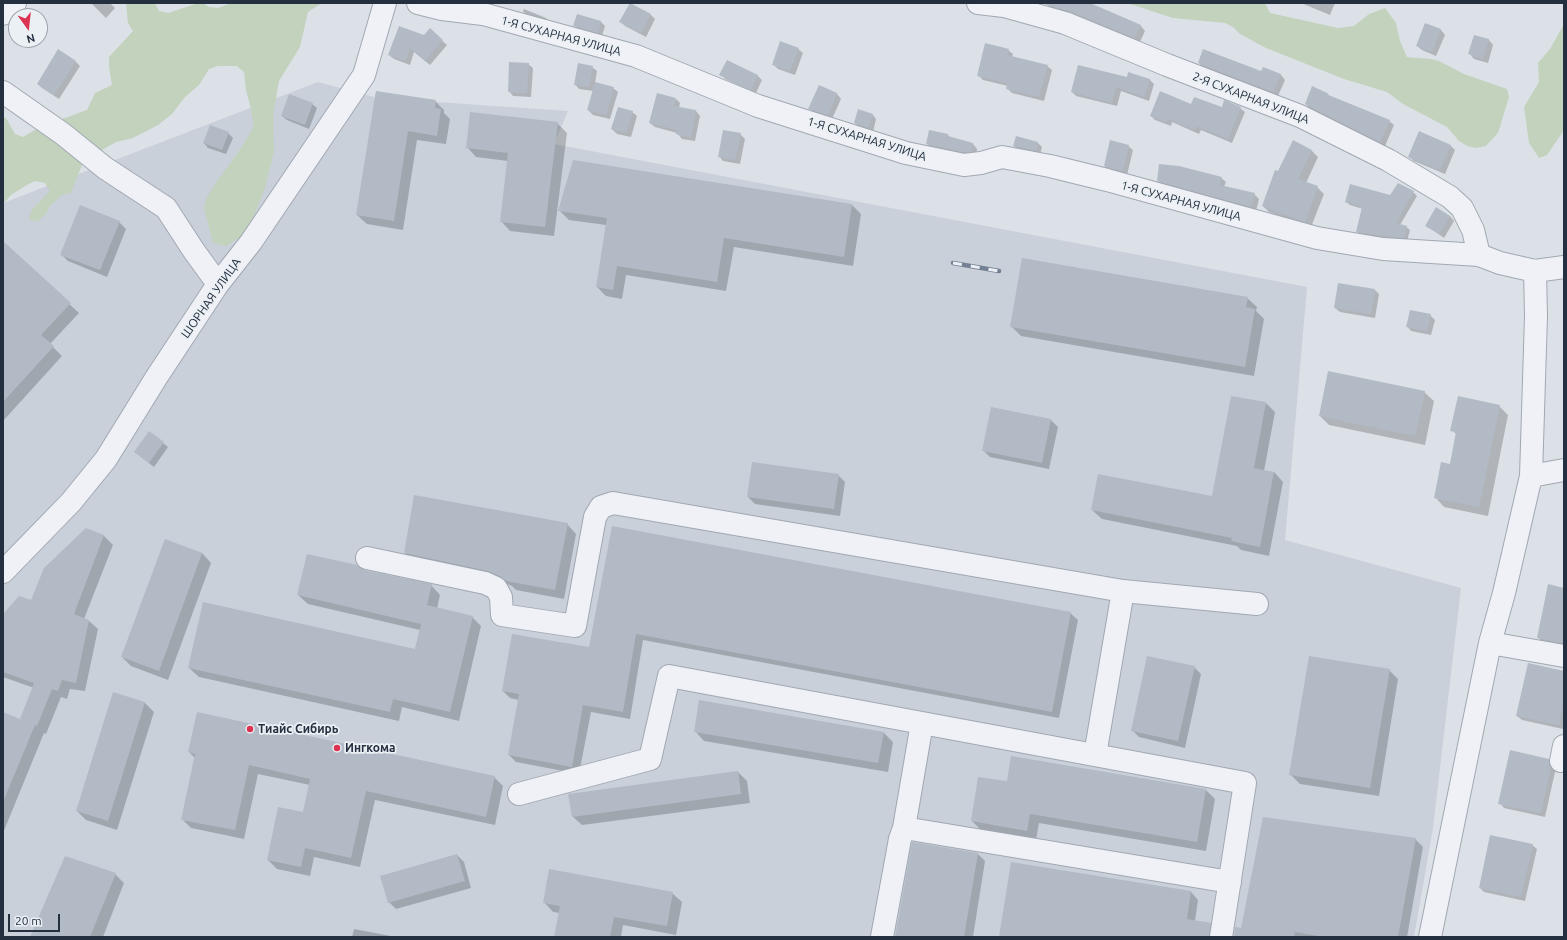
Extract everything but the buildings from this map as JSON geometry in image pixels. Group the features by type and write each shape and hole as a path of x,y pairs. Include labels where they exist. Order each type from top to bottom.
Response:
{"street":[{"path":"3,3 3,14"},
{"path":"3,14 15,3"},
{"name":"ШОРНАЯ УЛИЦА","path":"3,572 71,502 106,459 156,378 218,284 250,242 364,75 385,3"},
{"name":"1-Я СУХАРНАЯ УЛИЦА","path":"418,3 442,10 483,14 636,56 758,106 906,154 964,165 981,163 1002,157 1050,166 1107,180 1317,238 1383,249 1479,255 1500,263 1535,271"},
{"name":"2-Я СУХАРНАЯ УЛИЦА","path":"978,3 1004,6 1065,23 1167,65 1300,116 1388,160 1450,197 1462,208 1473,230 1479,255"},
{"path":"3,92 63,134 105,168 166,208 194,252 218,284"},
{"path":"1430,937 1490,643 1504,593 1531,476 1536,316 1535,271 1564,267"},
{"path":"1531,476 1564,470"},
{"path":"367,558 485,583 496,588 501,597 502,615 575,626 595,517 601,507 613,503 1123,591 1257,604"},
{"path":"1094,755 1123,591"},
{"path":"1490,643 1564,656"},
{"path":"519,794 650,759 669,676 1245,783 1221,937"},
{"path":"882,937 900,840 904,828 922,723"},
{"path":"904,828 1230,882"}],"shaded area":[{"path":"318,82 378,98 568,111 554,144 1307,287 1285,540 1461,588 1433,828 1414,937 3,937 3,203"}],"green space":[{"path":"126,3 155,3 159,11 168,13 199,3 203,3 209,7 218,8 231,3 322,3 308,12 300,47 279,81 273,116 274,152 265,188 252,220 242,236 226,246 213,243 204,208 206,199 254,127 246,90 244,72 237,66 218,66 209,69 199,85 185,97 172,114 158,125 133,138 116,142 84,160 71,193 62,195 50,206 46,214 38,221 29,220 31,211 50,191 45,183 35,181 11,195 5,202 3,201 3,117 6,118 15,134 23,137 38,128 87,110 95,93 112,85 109,57 133,31 128,23"},
{"path":"1127,3 1265,3 1270,13 1338,28 1354,26 1369,14 1385,8 1396,23 1400,41 1407,57 1439,61 1464,74 1507,89 1509,97 1498,133 1486,146 1476,148 1467,146 1459,141 1447,127 1403,104 1387,92 1344,79 1266,48 1240,34 1233,27 1225,23 1173,18"},
{"path":"1564,24 1564,130 1547,155 1539,158 1529,143 1524,107 1539,82 1538,63 1550,49"}],"railway":[{"path":"953,263 999,271"}],"place":[{"name":"Тиайс Сибирь","path":"250,729"},
{"name":"Ингкома","path":"337,748"}]}
